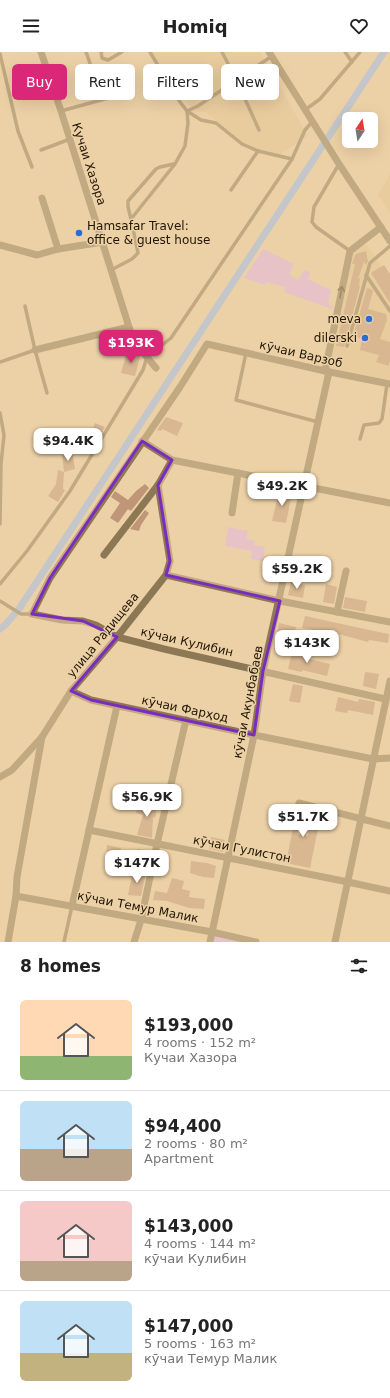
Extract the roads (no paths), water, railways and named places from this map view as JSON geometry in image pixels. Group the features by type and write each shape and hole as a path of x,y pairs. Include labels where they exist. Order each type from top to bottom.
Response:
{"street":[{"name":"Кучаи Хазора","path":"41,52 103,242 129,328 134,341 156,368"},
{"path":"271,54 339,164 390,240"},
{"path":"42,198 58,249"},
{"path":"350,251 381,227"},
{"path":"0,245 37,255 58,249 103,242"},
{"name":"кӯчаи Акунбабаев","path":"210,942 254,735 263,671 280,601 318,422 350,251"},
{"path":"35,350 129,328"},
{"name":"кӯчаи Варзоб","path":"142,442 180,387 207,344 327,372 388,384"},
{"path":"32,614 50,578 142,442 172,460 390,504"},
{"path":"104,555 158,485 172,460"},
{"path":"232,513 238,473"},
{"name":"улица Радищева","path":"0,777 12,770 42,737 71,691 117,637 166,575 170,561 158,485"},
{"path":"337,612 346,571"},
{"path":"166,575 280,601 390,622"},
{"name":"кӯчаи Кулибин","path":"32,614 62,620 83,621 96,625 117,637 385,699"},
{"path":"335,942 390,681"},
{"name":"кӯчаи Фарҳод","path":"71,691 91,700 254,735 373,759 390,758"},
{"path":"72,906 117,706"},
{"path":"134,942 141,920 156,844 186,720"},
{"path":"8,942 16,896 17,877 42,737"},
{"path":"299,803 390,826"},
{"name":"кӯчаи Гулистон","path":"89,830 390,891"},
{"name":"кӯчаи Темур Малик","path":"16,896 212,932 256,942"}],"lane":[{"path":"86,52 90,64"},
{"path":"100,52 102,58 108,60 122,52"},
{"path":"150,52 187,111 201,120 216,123 242,144 258,151 292,159"},
{"path":"222,52 228,64"},
{"path":"345,52 352,62"},
{"path":"305,110 320,99 360,52"},
{"path":"0,54 18,131 32,167"},
{"path":"257,64 271,54"},
{"path":"187,111 198,106 221,90"},
{"path":"61,111 101,100"},
{"path":"245,100 259,130"},
{"path":"131,219 175,164 185,146 188,123 187,111"},
{"path":"0,584 70,491 143,370 147,357 171,338 292,159 305,130 313,121"},
{"path":"41,150 70,139"},
{"path":"231,190 258,151"},
{"path":"111,270 132,259 138,253 128,201 156,169 175,164"},
{"path":"339,164 314,207 312,222 316,227 350,251"},
{"path":"347,346 370,262 390,246"},
{"path":"366,275 390,311"},
{"path":"25,306 47,393"},
{"path":"0,362 35,350"},
{"path":"246,353 236,400 318,422"},
{"path":"360,439 364,425 379,422 382,419 388,384"},
{"path":"0,413 4,435 1,464 0,524"},
{"path":"0,601 21,614 32,614"},
{"path":"64,942 72,906"}],"waterway":[{"path":"0,629 19,609 384,52"}],"place":[{"name":"Hamsafar Travel: office & guest house","path":"79,233"},
{"name":"meva","path":"369,319"},
{"name":"dilerski","path":"365,338"}]}
